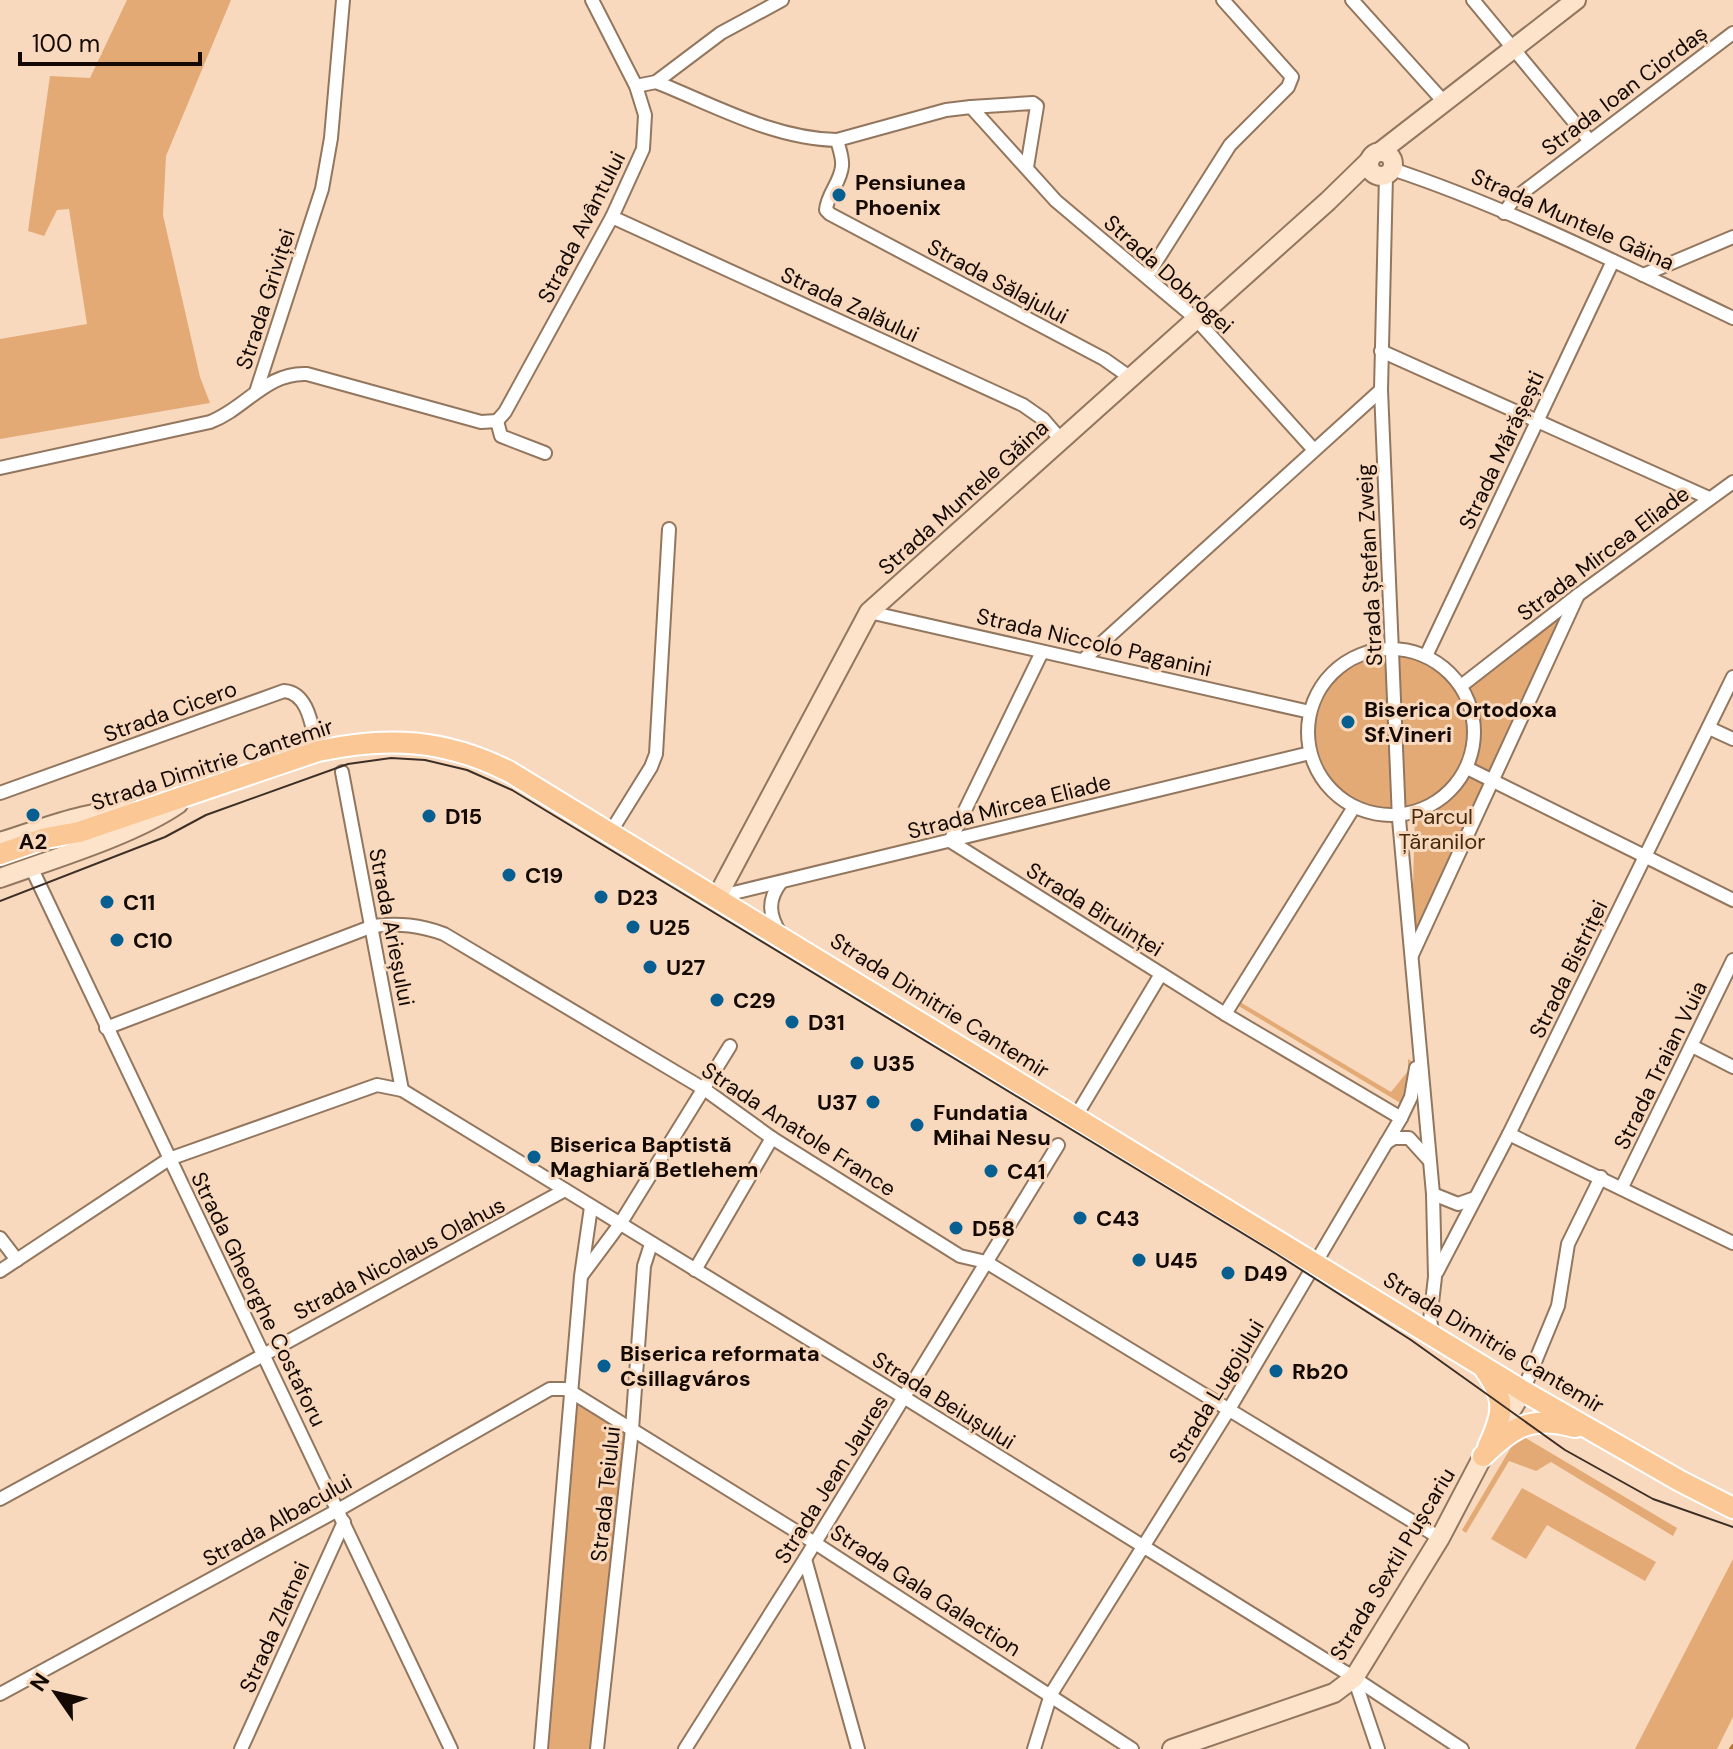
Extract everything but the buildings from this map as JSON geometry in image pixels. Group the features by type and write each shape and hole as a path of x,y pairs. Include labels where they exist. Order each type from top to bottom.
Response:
{"main road":[{"name":"Strada Dimitrie Cantemir","path":"0,854 145,811 318,751 360,743 396,742 451,748 510,772 1317,1262 1523,1391 1733,1508"},
{"name":"Strada Dimitrie Cantemir","path":"0,867 43,852 79,832"},
{"path":"1480,1363 1497,1388 1502,1406 1498,1424 1483,1456"},
{"path":"1483,1456 1505,1435 1525,1423 1566,1425 1596,1433"}],"street":[{"name":"Strada Griviței","path":"0,468 210,422 234,411 256,392 322,189 331,138 342,0"},
{"name":"Strada Avântului","path":"497,421 505,412 612,217 643,149 643,105 592,0"},
{"path":"636,86 656,82 721,33 782,0"},
{"path":"1147,276 1230,145 1288,87 1292,77 1223,0"},
{"path":"1352,0 1444,102"},
{"path":"1473,0 1589,140"},
{"path":"1383,166 1414,127 1576,0"},
{"name":"Strada Ioan Ciordaș","path":"1504,213 1514,199 1589,140 1733,33"},
{"path":"643,105 654,94 656,82"},
{"path":"656,82 801,138 837,140 946,110 1033,103 1037,106 1027,167"},
{"name":"Strada Dobrogei","path":"971,107 1056,201 1195,318 1314,450"},
{"name":"Strada Sălajului","path":"837,140 843,164 826,203 830,214 1104,359 1131,378"},
{"name":"Strada Muntele Găina","path":"717,897 869,612 1328,201 1383,166 1504,213 1733,318"},
{"name":"Strada Ștefan Zweig","path":"1383,166 1381,390 1399,816 1433,1194 1435,1277 1430,1309 1433,1335"},
{"name":"Strada Zalăului","path":"612,217 1023,405 1043,419 1062,441"},
{"path":"1643,275 1733,237"},
{"name":"Strada Mărășești","path":"1426,656 1613,261"},
{"path":"1381,351 1709,498"},
{"path":"256,392 283,376 307,374 481,422 497,421 501,436 545,453"},
{"path":"1083,660 1381,390"},
{"name":"Strada Mircea Eliade","path":"1461,686 1578,595 1733,482"},
{"path":"610,833 656,754 669,529"},
{"path":"1411,958 1578,595"},
{"name":"Strada Niccolo Paganini","path":"869,612 1310,712"},
{"path":"1392,649 1426,656 1446,669 1461,686 1471,708 1475,731 1467,768 1453,788 1441,799 1415,813 1399,816 1375,814 1354,807 1326,785 1310,753 1307,732 1310,712 1323,683 1340,666 1359,655 1392,649"},
{"path":"950,841 1042,652"},
{"name":"Strada Bistriței","path":"1435,1277 1509,1134 1733,677"},
{"name":"Strada Cicero","path":"0,793 284,691 295,693 303,700 318,751"},
{"path":"1709,728 1733,739"},
{"name":"Strada Mircea Eliade","path":"717,897 1310,753"},
{"path":"1467,768 1733,900"},
{"name":"Strada Arieșului","path":"342,772 402,1090"},
{"path":"0,878 151,819 190,795"},
{"path":"1225,1014 1354,807"},
{"path":"0,842 87,814 112,810 145,811"},
{"name":"Strada Biruinței","path":"950,841 1225,1014 1401,1118"},
{"name":"Strada Gheorghe Costaforu","path":"31,867 451,1749"},
{"path":"781,882 771,898 770,907 772,919 782,936"},
{"name":"Strada Anatole France","path":"106,1028 373,926 413,925 444,934 704,1089 772,1138 960,1256 986,1262 1440,1538"},
{"name":"Strada Traian Vuia","path":"1622,1187 1733,960"},
{"path":"1076,1116 1161,974"},
{"path":"581,1276 620,1224 730,1046"},
{"path":"1692,1046 1733,1067"},
{"name":"Strada Lugojului","path":"1034,1749 1051,1694 1228,1411 1401,1118 1414,1085 1419,1049"},
{"path":"0,1271 169,1159 377,1085 402,1090"},
{"name":"Strada Beiușului","path":"402,1090 905,1398 1354,1678 1462,1749"},
{"path":"1509,1134 1733,1243"},
{"path":"695,1270 772,1138"},
{"path":"1386,1143 1394,1138 1409,1138 1423,1151 1429,1162"},
{"name":"Strada Jean Jaures","path":"685,1749 905,1398 1058,1145"},
{"path":"1523,1391 1558,1306 1568,1244 1601,1177"},
{"name":"Strada Nicolaus Olahus","path":"0,1499 565,1190"},
{"path":"1433,1194 1458,1204 1475,1198"},
{"name":"Strada Teiului","path":"541,1749 581,1276 591,1207"},
{"path":"0,1238 17,1260"},
{"name":"Strada Teiului","path":"597,1749 632,1429 644,1266 651,1244"},
{"name":"Strada Albacului","path":"0,1694 341,1516 550,1389 565,1389 573,1393"},
{"name":"Strada Sextil Pușcariu","path":"1172,1749 1206,1744 1334,1693 1354,1678 1440,1538 1483,1456 1523,1391"},
{"name":"Strada Gala Galaction","path":"573,1393 815,1543 1132,1749"},
{"name":"Strada Zlatnei","path":"241,1749 341,1516"},
{"path":"805,1559 858,1749"},
{"path":"1354,1678 1378,1749"}],"green space":[{"path":"127,0 231,0 166,156 163,215 200,377 210,403 0,439 0,339 87,324 69,209 57,210 44,236 28,231 50,76 90,78"},
{"name":"Parcul Țăranilor","path":"1578,595 1411,958 1415,813 1367,813 1350,806 1324,782 1310,750 1308,733 1315,698 1334,672 1347,662 1376,650 1408,650 1424,655 1461,686"},
{"path":"1240,1002 1391,1092 1408,1071 1408,1059 1413,1062 1410,1089 1402,1104 1237,1005"},
{"path":"573,1393 632,1429 597,1749 541,1749"},
{"path":"1519,1434 1677,1528 1673,1536 1551,1462 1536,1471 1509,1461 1466,1533 1462,1530"},
{"path":"1522,1488 1656,1562 1645,1581 1547,1525 1526,1559 1491,1539"},
{"path":"1733,1559 1733,1717 1717,1749 1635,1749"}],"tram line":[{"path":"0,901 165,837 206,815 348,764 391,758 425,760 467,770 512,790 1275,1253 1411,1340 1565,1450 1653,1499 1733,1527"}],"place":[{"name":"Pensiunea Phoenix","path":"839,195"},
{"name":"Biserica Ortodoxa Sf.Vineri","path":"1348,722"},
{"name":"A2","path":"33,815"},
{"name":"D15","path":"429,816"},
{"name":"C19","path":"509,875"},
{"name":"D23","path":"601,897"},
{"name":"C11","path":"107,902"},
{"name":"U25","path":"633,927"},
{"name":"C10","path":"117,940"},
{"name":"U27","path":"650,967"},
{"name":"C29","path":"717,1000"},
{"name":"D31","path":"792,1022"},
{"name":"U35","path":"857,1063"},
{"name":"U37","path":"873,1102"},
{"name":"Fundatia Mihai Nesu","path":"917,1125"},
{"name":"Biserica Baptistă Maghiară Betlehem","path":"534,1157"},
{"name":"C41","path":"991,1171"},
{"name":"C43","path":"1080,1218"},
{"name":"D58","path":"956,1228"},
{"name":"U45","path":"1139,1260"},
{"name":"D49","path":"1228,1273"},
{"name":"Biserica reformata Csillagváros","path":"604,1366"},
{"name":"Rb20","path":"1276,1371"}]}
